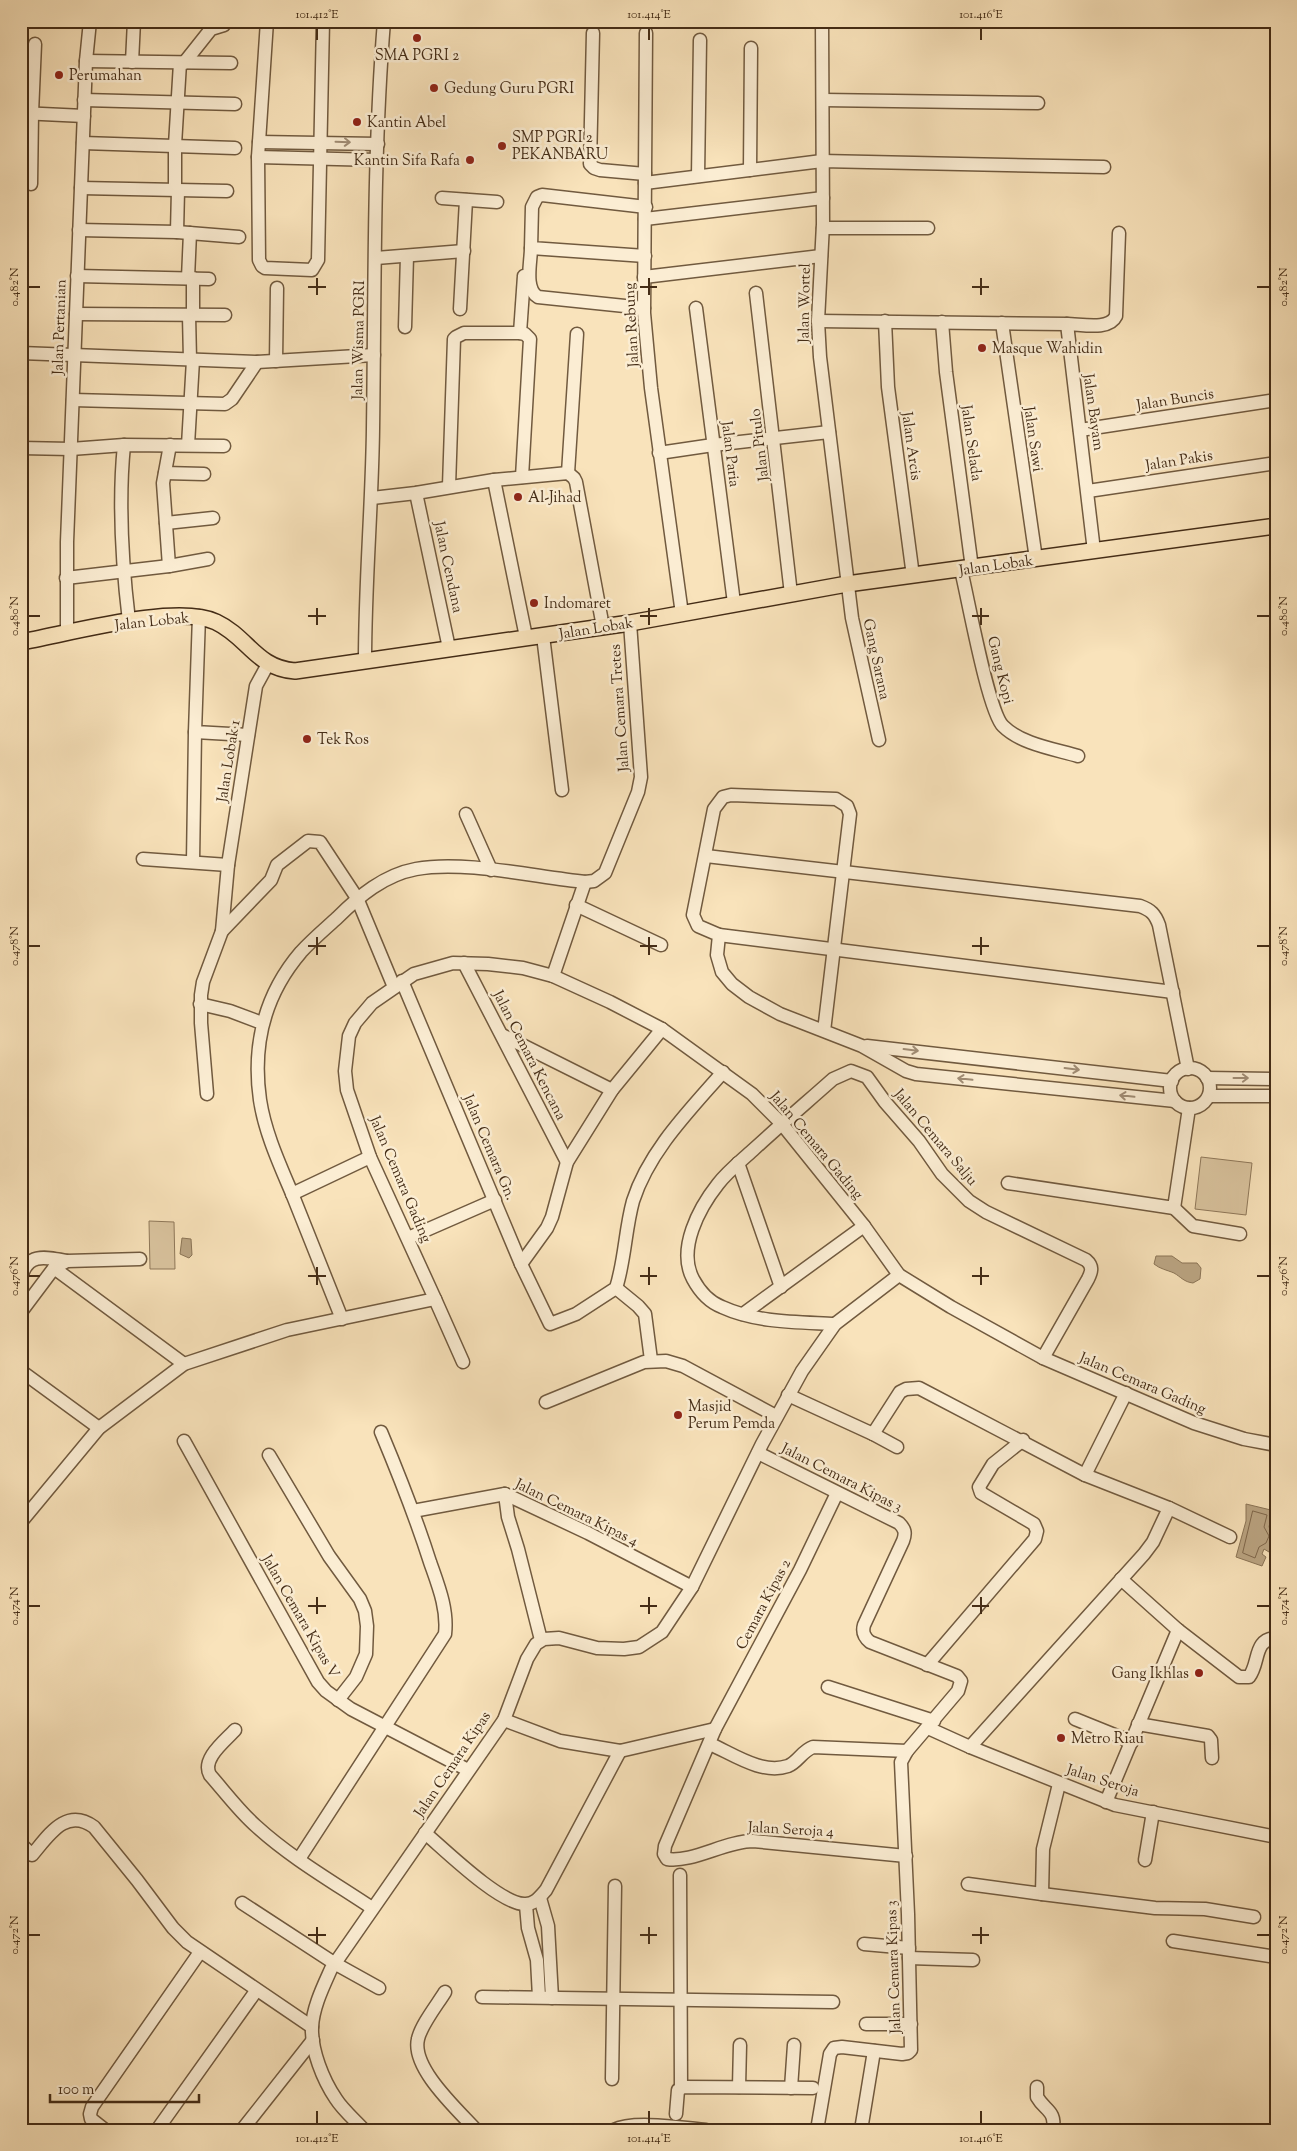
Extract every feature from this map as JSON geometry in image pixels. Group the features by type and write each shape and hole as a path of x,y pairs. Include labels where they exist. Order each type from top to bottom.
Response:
{"main road":[{"name":"Jalan Lobak","path":"21,642 129,621 183,615 199,616 229,628 268,664 276,668 295,671 630,623 848,584 1276,526"}],"street":[{"name":"Jalan Pertanian","path":"67,634 66,578 80,188 86,61 90,21"},
{"path":"132,62 134,21"},
{"path":"267,21 258,157 260,264 265,268 312,270 317,264 323,21"},
{"name":"Jalan Wisma PGRI","path":"365,660 365,618 372,498 377,160 384,21"},
{"name":"Jalan Wortel","path":"822,21 822,228 818,321 820,357 848,584"},
{"path":"188,445 191,403 191,278 176,190 175,145 178,103 182,63 211,29 224,25"},
{"path":"593,34 590,164 592,167 600,170 645,178 698,176 822,161 1104,167"},
{"name":"Jalan Rebung","path":"646,34 644,308 659,453 682,614"},
{"path":"698,176 700,40"},
{"path":"31,184 26,165 26,113 28,62 35,44"},
{"path":"750,170 752,48"},
{"path":"86,61 231,63"},
{"path":"84,100 235,104"},
{"path":"823,100 1038,103"},
{"path":"26,113 84,116"},
{"path":"259,142 378,144"},
{"path":"82,143 235,148"},
{"path":"258,157 377,160"},
{"path":"80,188 228,191"},
{"path":"644,308 538,297 533,294 530,287 532,207 537,197 542,195 646,213 822,198"},
{"path":"442,198 497,202"},
{"path":"460,309 466,200"},
{"path":"520,333 529,208"},
{"path":"822,228 928,228"},
{"path":"79,230 184,233 239,237"},
{"path":"818,321 885,320 1104,325 1114,320 1116,316 1119,233"},
{"path":"531,248 645,256"},
{"path":"376,258 464,251"},
{"path":"405,327 407,256"},
{"path":"644,277 821,256"},
{"path":"77,276 209,279"},
{"path":"276,361 277,288"},
{"name":"Jalan Pitulo","path":"756,293 775,440 791,594"},
{"name":"Jalan Paria","path":"696,308 734,604"},
{"path":"76,314 225,315"},
{"name":"Jalan Arcis","path":"885,320 888,388 913,576"},
{"name":"Jalan Selada","path":"942,322 967,569"},
{"name":"Jalan Sawi","path":"1002,323 1036,559"},
{"name":"Jalan Bayam","path":"1067,324 1094,551"},
{"path":"448,486 456,337 464,333 520,333 528,337 530,342 522,477"},
{"path":"577,334 572,478 603,627"},
{"path":"21,354 257,362 374,356"},
{"path":"73,400 225,404 232,399 257,362"},
{"name":"Jalan Buncis","path":"1080,430 1276,400"},
{"path":"659,453 829,432"},
{"path":"124,445 120,482 123,572 129,621"},
{"path":"21,448 71,449 124,445 224,446"},
{"path":"169,566 163,483 170,445"},
{"name":"Jalan Pakis","path":"1088,491 1276,463"},
{"path":"165,473 204,474"},
{"path":"372,498 522,477 572,478"},
{"path":"494,480 526,637"},
{"name":"Jalan Cendana","path":"416,493 449,648"},
{"path":"166,523 213,518"},
{"path":"66,578 208,560"},
{"name":"Gang Kopi","path":"967,569 990,695 995,713 1001,724 1028,741 1078,756"},
{"name":"Gang Sarana","path":"848,584 856,643 879,740"},
{"path":"193,862 199,616"},
{"name":"Jalan Cemara Tretes","path":"585,882 600,877 608,868 638,792 641,777 630,623"},
{"path":"542,636 562,790"},
{"name":"Jalan Lobak 1","path":"222,931 228,865 256,686 268,664"},
{"path":"195,732 248,735"},
{"path":"824,1031 833,950 850,814 847,806 836,799 731,795 723,797 714,809 693,915 698,926 719,935 833,950 1173,992"},
{"path":"466,814 491,870"},
{"name":"Jalan Cemara Gn.","path":"222,931 271,880 277,865 310,841 320,842 357,898 398,984 521,1264 550,1324 576,1314 616,1288"},
{"path":"706,856 1140,906 1150,910 1156,916 1188,1069"},
{"path":"144,859 228,865"},
{"path":"342,1319 275,1152 261,1101 258,1067 262,1023 271,999 286,972 302,951 357,898 383,881 400,873 438,867 491,870 585,882 553,976"},
{"path":"576,905 661,945"},
{"path":"206,1094 200,1004 203,982 222,931"},
{"path":"719,935 718,963 722,972 732,984 763,1006 862,1046 902,1069 916,1074 1175,1101 1189,1108 1201,1105 1209,1096 1210,1084 1207,1078 1199,1071 1188,1069 1178,1073 1172,1081 1171,1092 1175,1101"},
{"name":"Jalan Cemara Gading","path":"463,1362 370,1157 347,1090 345,1071 346,1048 355,1023 363,1012 398,984 430,968 464,963 523,968 553,976 610,1002 662,1029 752,1094 782,1124 864,1226 899,1275 951,1306 1043,1358 1194,1423 1244,1439 1276,1445"},
{"name":"Jalan Cemara Kencana","path":"464,963 567,1162"},
{"path":"200,1004 230,1011 262,1023"},
{"path":"521,1264 550,1222 567,1162 612,1090 662,1029"},
{"path":"502,1036 612,1090"},
{"path":"862,1046 1172,1081"},
{"name":"Jalan Cemara Salju","path":"782,1124 840,1075 851,1071 863,1075 919,1141 942,1174 969,1201 986,1212 1086,1260 1090,1264 1092,1271 1043,1358"},
{"path":"651,1360 645,1314 616,1288 632,1208 652,1160 676,1127 723,1072"},
{"path":"1207,1078 1276,1079"},
{"path":"1209,1096 1276,1096"},
{"path":"1174,1208 1189,1108"},
{"path":"782,1124 738,1163 711,1193 695,1224 687,1254 691,1275 698,1289 715,1304 743,1314 794,1322 835,1324"},
{"path":"292,1194 370,1157"},
{"path":"738,1163 780,1287"},
{"path":"1008,1183 1174,1208 1193,1226 1240,1234"},
{"path":"408,1238 494,1200"},
{"path":"743,1314 864,1226"},
{"path":"21,1278 26,1264 30,1260 50,1258 67,1261 140,1259"},
{"path":"21,1312 54,1268 67,1261"},
{"path":"54,1268 184,1364"},
{"path":"505,1494 508,1517 541,1640 559,1638 597,1648 611,1649 639,1647 662,1632 692,1587 776,1416 835,1324 899,1275"},
{"path":"21,1522 99,1428 184,1364 272,1334 435,1299"},
{"path":"546,1402 651,1360 666,1361 683,1366 776,1416"},
{"path":"21,1371 99,1428"},
{"path":"873,1434 900,1392 906,1389 919,1388 1023,1440 1086,1475 1169,1508 1230,1537"},
{"path":"1086,1475 1126,1393"},
{"path":"788,1395 897,1446"},
{"path":"299,1859 445,1634 446,1624 442,1600 413,1511 381,1432"},
{"path":"927,1664 1035,1539 1037,1531 1034,1524 981,1493 979,1487 993,1464 1023,1440"},
{"name":"Jalan Cemara Kipas V","path":"184,1441 312,1673 326,1691 351,1709 468,1770"},
{"name":"Jalan Cemara Kipas 3","path":"758,1453 899,1523 904,1530 903,1541 864,1625 865,1638 870,1642 957,1676 961,1681 958,1691 906,1751 900,1769 906,1856 912,2047 908,2053 898,2054 842,2047 834,2048 831,2051 818,2130"},
{"path":"269,1455 329,1556 360,1599 365,1611 367,1626 366,1654 356,1676 338,1700"},
{"name":"Cemara Kipas 2","path":"716,1729 800,1570 838,1493"},
{"name":"Jalan Cemara Kipas 4","path":"413,1511 505,1494 588,1533 692,1587"},
{"path":"970,1747 1122,1579 1152,1542 1169,1508"},
{"path":"1122,1579 1178,1630 1242,1678 1249,1677 1252,1674 1261,1644 1266,1639 1276,1638"},
{"path":"1106,1802 1178,1630"},
{"name":"Jalan Cemara Kipas","path":"364,2130 335,2098 323,2075 313,2040 312,2027 315,2009 334,1964 504,1720 530,1653 541,1640"},
{"name":"Jalan Seroja","path":"828,1687 931,1724 970,1747 1106,1802 1276,1837"},
{"path":"1075,1719 1132,1742"},
{"path":"504,1720 560,1741 620,1751 716,1729"},
{"path":"1138,1724 1208,1736 1211,1740 1212,1758"},
{"name":"Jalan Seroja 4","path":"716,1729 665,1846 664,1854 667,1859 678,1859 746,1841 849,1849 906,1856"},
{"path":"235,1730 210,1759 207,1770 255,1826 299,1859 372,1908"},
{"path":"710,1744 762,1767 781,1767 794,1763 807,1749 813,1748 906,1751"},
{"path":"425,1833 482,1881 516,1903 526,1905 540,1898 555,1874 620,1751"},
{"path":"1042,1894 1043,1849 1059,1784"},
{"path":"1145,1860 1153,1812"},
{"path":"21,1844 32,1855 55,1829 66,1822 77,1820 86,1822 94,1827 173,1928 200,1952 312,2027"},
{"path":"676,2114 676,2094 681,2088 680,1875"},
{"path":"968,1884 1155,1908 1205,1909 1254,1917"},
{"path":"612,2079 614,1886"},
{"path":"538,1997 549,1941 548,1926 540,1898"},
{"path":"242,1903 334,1964 379,1988"},
{"path":"526,1905 528,1928 552,1998"},
{"path":"533,1944 549,1941"},
{"path":"1173,1941 1276,1957"},
{"path":"864,1944 909,1953 973,1960"},
{"path":"105,2130 91,2119 92,2107 200,1952"},
{"path":"157,2130 256,1990"},
{"path":"445,1992 418,2036 417,2053 419,2060 431,2078 476,2130"},
{"path":"482,1997 834,2002"},
{"path":"866,2024 911,2024"},
{"path":"242,2130 313,2040"},
{"path":"738,2088 740,2045"},
{"path":"791,2088 794,2045"},
{"path":"861,2130 874,2051"},
{"path":"1037,2087 1037,2097 1052,2114 1054,2120 1053,2130"},
{"path":"681,2088 813,2088"},
{"path":"614,2130 624,2126 638,2125 706,2130"}],"shaded area":[{"path":"1201,1157 1252,1163 1246,1215 1195,1209"},
{"path":"149,1221 174,1222 175,1269 150,1269"}],"water":[{"path":"182,1238 191,1239 192,1255 189,1258 180,1254"},
{"path":"1156,1256 1172,1256 1182,1263 1197,1263 1201,1268 1200,1279 1193,1283 1159,1267 1154,1264"},
{"path":"1246,1504 1275,1511 1276,1521 1270,1522 1269,1527 1274,1535 1269,1552 1264,1549 1262,1554 1266,1557 1262,1566 1236,1557 1246,1521"}],"place":[{"name":"SMA PGRI 2","path":"417,38"},
{"name":"Perumahan","path":"59,75"},
{"name":"Gedung Guru PGRI","path":"434,88"},
{"name":"Kantin Abel","path":"357,122"},
{"name":"SMP PGRI 2 PEKANBARU","path":"502,146"},
{"name":"Kantin Sifa Rafa","path":"470,160"},
{"name":"Masque Wahidin","path":"982,348"},
{"name":"Al-Jihad","path":"518,497"},
{"name":"Indomaret","path":"534,603"},
{"name":"Tek Ros","path":"307,739"},
{"name":"Masjid Perum Pemda","path":"678,1415"},
{"name":"Gang Ikhlas","path":"1199,1673"},
{"name":"Metro Riau","path":"1061,1738"}]}
